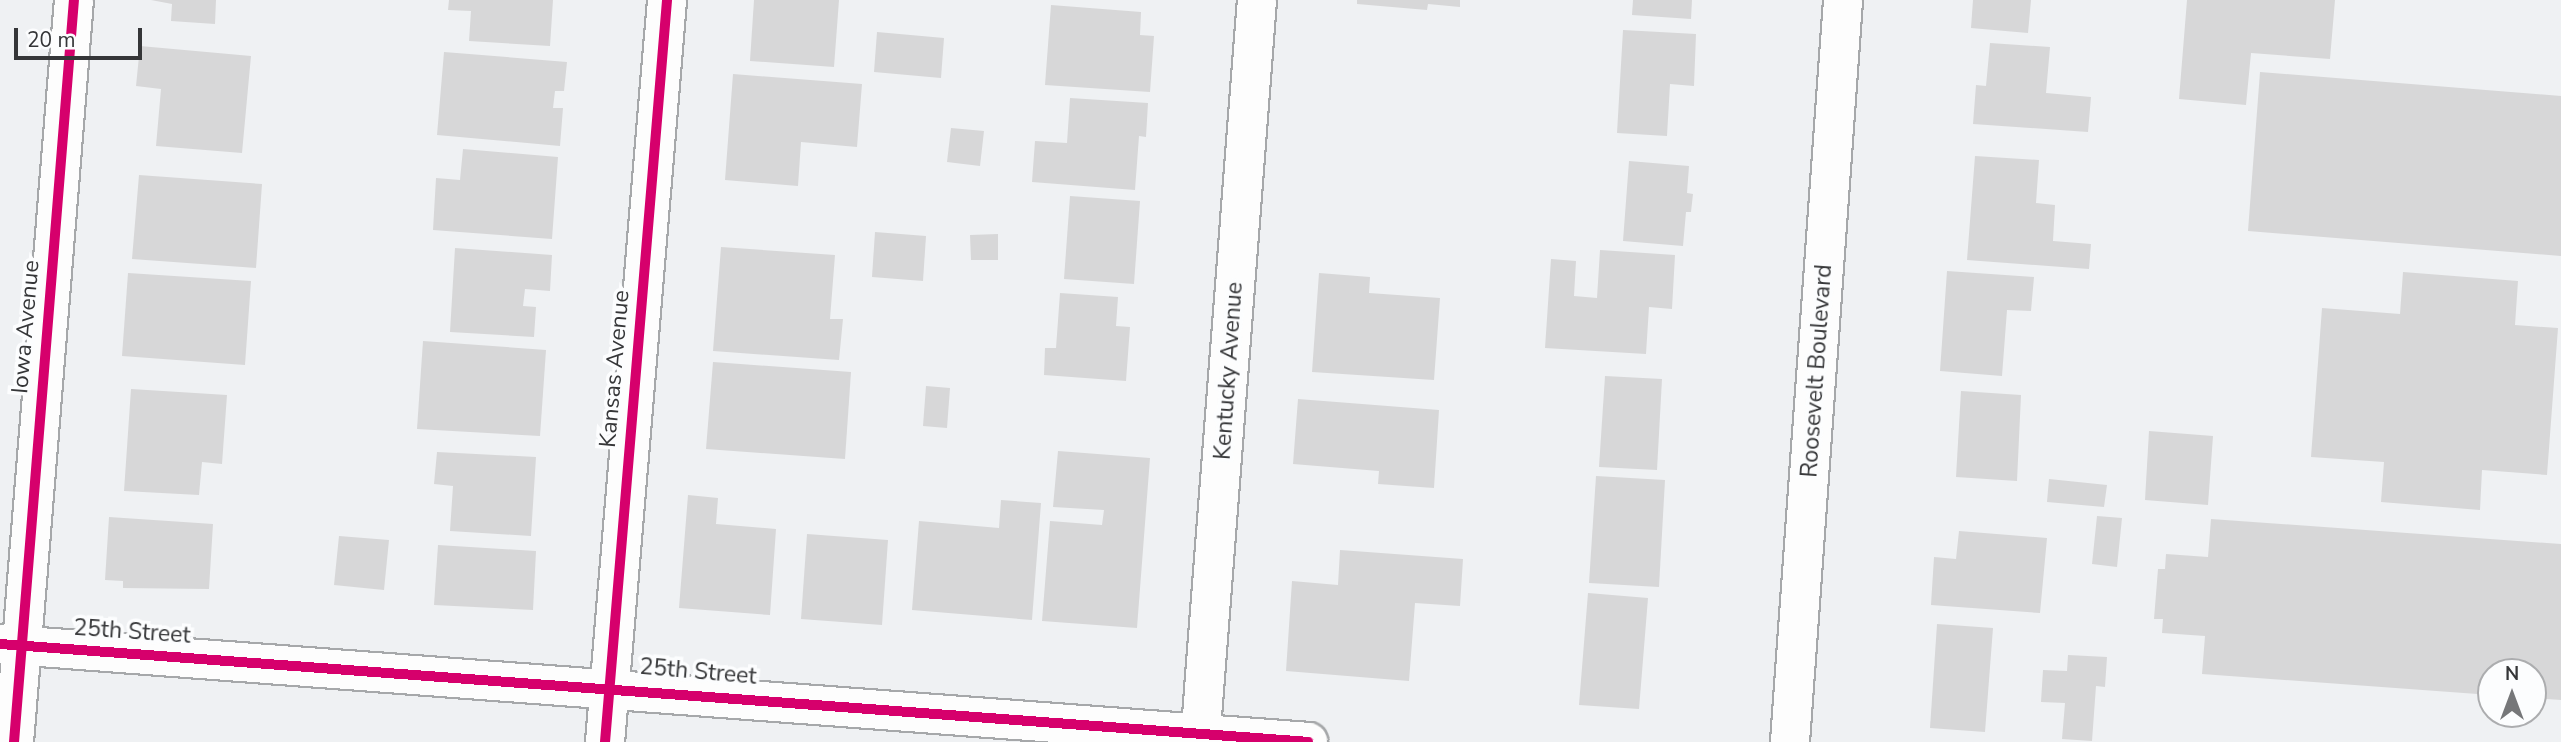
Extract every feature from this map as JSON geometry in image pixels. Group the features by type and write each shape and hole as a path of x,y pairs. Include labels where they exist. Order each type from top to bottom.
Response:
{"street":[{"name":"Iowa Avenue","path":"15,742 11,645 75,0"},
{"name":"Kansas Avenue","path":"605,742 667,0"},
{"name":"Kentucky Avenue","path":"1200,738 1257,0"},
{"name":"Roosevelt Boulevard","path":"1790,742 1843,0"},
{"name":"25th Street","path":"11,645 609,686 1200,738 1308,742"}],"building":[{"path":"151,0 216,0 215,24 171,21 172,4"},
{"path":"449,0 553,0 550,46 469,41 471,11 448,10"},
{"path":"754,0 839,0 834,67 750,61"},
{"path":"1357,0 1460,0 1460,7 1428,4 1427,10 1357,4"},
{"path":"1633,0 1692,0 1691,19 1632,15"},
{"path":"1973,0 2031,0 2028,33 1971,28"},
{"path":"2187,0 2335,0 2330,59 2251,53 2246,105 2179,99"},
{"path":"1051,5 1141,12 1140,35 1154,36 1150,92 1045,85"},
{"path":"1623,30 1696,34 1694,86 1670,84 1667,136 1617,133"},
{"path":"877,32 944,38 941,78 874,72"},
{"path":"1990,43 2050,47 2046,93 2091,97 2088,132 1973,124 1976,85 1986,86"},
{"path":"140,46 251,56 242,153 156,146 161,89 136,86"},
{"path":"444,52 567,62 564,91 555,91 553,108 563,108 560,146 437,135"},
{"path":"2260,72 2561,96 2561,256 2248,231"},
{"path":"733,74 862,84 857,147 801,142 798,186 725,180"},
{"path":"1070,98 1148,103 1146,137 1139,136 1135,190 1032,182 1035,141 1067,143"},
{"path":"951,128 984,131 980,166 947,162"},
{"path":"463,149 558,157 552,239 433,230 436,178 460,180"},
{"path":"1975,156 2039,160 2036,203 2055,205 2053,241 2091,244 2089,269 1967,260"},
{"path":"1629,161 1689,166 1687,193 1693,194 1691,212 1686,212 1683,246 1623,241"},
{"path":"139,175 262,184 256,268 132,259"},
{"path":"1070,196 1140,201 1134,284 1064,279"},
{"path":"875,232 926,236 923,281 872,277"},
{"path":"998,234 998,260 971,260 970,235"},
{"path":"721,247 835,255 830,319 843,319 839,360 713,351"},
{"path":"455,248 552,255 550,291 525,289 523,306 536,307 534,337 450,332"},
{"path":"1600,250 1675,255 1672,309 1649,307 1646,354 1545,348 1551,259 1576,261 1574,296 1597,298"},
{"path":"1947,271 2034,277 2031,311 2007,310 2002,376 1940,371"},
{"path":"2403,272 2518,281 2515,325 2558,328 2547,475 2482,470 2480,510 2381,502 2384,462 2311,457 2322,308 2400,314"},
{"path":"128,273 251,281 245,365 122,356"},
{"path":"1319,273 1370,277 1369,293 1440,298 1434,380 1312,372"},
{"path":"1060,293 1118,297 1116,326 1130,327 1126,381 1044,375 1045,348 1056,348"},
{"path":"423,341 546,350 540,436 417,429"},
{"path":"713,362 851,372 845,459 706,449"},
{"path":"1605,376 1662,379 1657,470 1599,467"},
{"path":"926,386 950,388 947,428 923,426"},
{"path":"131,389 227,395 222,464 202,462 199,495 124,491"},
{"path":"1961,391 2021,395 2017,481 1956,477"},
{"path":"1298,399 1439,410 1434,488 1378,484 1379,471 1293,464"},
{"path":"2149,431 2213,436 2208,505 2145,500"},
{"path":"1058,451 1150,458 1137,628 1042,621 1050,521 1102,525 1104,510 1053,507"},
{"path":"437,452 536,457 531,536 450,531 453,486 434,484"},
{"path":"1596,476 1665,480 1659,587 1589,583"},
{"path":"2049,479 2107,485 2104,507 2047,502"},
{"path":"688,495 718,498 716,524 776,529 770,615 679,608"},
{"path":"1001,500 1041,503 1032,620 912,610 919,521 999,528"},
{"path":"2097,516 2122,518 2117,567 2092,564"},
{"path":"109,517 213,524 209,589 123,588 123,581 105,580"},
{"path":"2211,519 2561,544 2561,700 2547,699 2547,658 2477,658 2477,694 2202,674 2205,636 2162,633 2163,619 2154,619 2158,569 2165,569 2166,554 2208,557"},
{"path":"1959,531 2047,538 2040,613 1931,605 1934,557 1956,559"},
{"path":"807,534 888,540 882,625 801,619"},
{"path":"339,536 389,540 384,590 334,585"},
{"path":"438,545 536,551 533,610 434,605"},
{"path":"1340,550 1463,559 1460,606 1415,603 1409,681 1286,671 1292,581 1338,585"},
{"path":"1588,593 1648,598 1639,709 1579,705"},
{"path":"1937,624 1993,628 1985,732 1930,728"},
{"path":"2068,655 2107,657 2105,687 2096,686 2092,741 2062,739 2065,703 2041,702 2043,670 2067,671"}],"cycle path":[{"path":"14,742 74,0"},
{"path":"605,742 667,0"},
{"path":"0,644 1308,742"}]}
